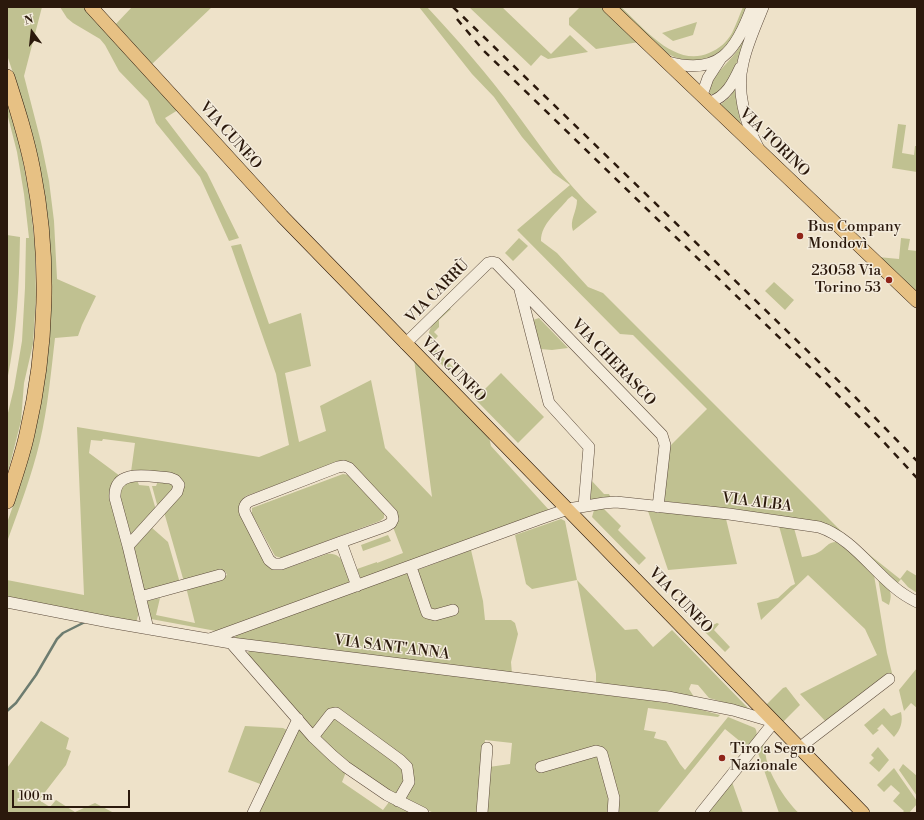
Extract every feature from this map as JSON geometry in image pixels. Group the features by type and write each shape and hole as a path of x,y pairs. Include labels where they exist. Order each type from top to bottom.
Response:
{"highway":[{"path":"7,77 22,126 35,186 40,221 43,290 41,341 32,413 19,465 7,501"}],"main road":[{"name":"VIA CUNEO","path":"92,7 282,216 863,813"},
{"name":"VIA TORINO","path":"610,7 917,301"}],"street":[{"path":"668,62 686,66 699,66 717,60 729,51 738,38 752,7"},
{"path":"723,56 708,78 706,99 718,99 726,93 743,63 763,7"},
{"path":"743,63 741,85 745,113 750,130 763,154"},
{"name":"VIA CARRÙ","path":"406,344 488,263 492,262"},
{"name":"VIA CHERASCO","path":"492,262 496,264 662,435 665,445 658,507"},
{"path":"519,289 549,403 589,447 584,506"},
{"path":"338,467 346,467 392,514 393,522 386,526 341,542 281,564 273,564 269,560 245,514 244,508 246,503 250,501 338,467"},
{"path":"128,546 177,492 179,485 175,480 170,478 133,476 128,477 120,483 116,491 115,498 148,629"},
{"name":"VIA ALBA","path":"208,640 568,510 584,506 616,502 792,522 824,529 854,549 898,591 917,602"},
{"path":"341,542 358,586"},
{"path":"411,567 427,613 432,615 453,610"},
{"path":"140,597 220,575"},
{"name":"VIA SANT'ANNA","path":"7,602 208,640 668,697 733,710 774,722"},
{"path":"231,643 313,737 346,767 398,801 423,813"},
{"path":"799,748 889,679"},
{"path":"313,737 331,714 336,713 400,760 407,767 409,782 398,801"},
{"path":"253,813 298,719"},
{"path":"701,813 774,722"},
{"path":"482,813 487,748"},
{"path":"541,767 596,751 600,752 602,754 614,798 613,813"}],"green space":[{"path":"7,7 42,7 24,76 41,142 49,181 54,221 57,279 96,296 78,336 55,338 43,428 37,454 21,505 7,542 7,523 29,456 49,327 17,85 7,55"},
{"path":"60,7 85,7 178,110 165,118 207,173 239,238 229,241 200,177 156,123 148,101 119,71 105,45 100,39 67,18"},
{"path":"132,7 212,7 151,65 114,26"},
{"path":"419,7 427,7 483,70 563,176 597,212 573,231 572,223 577,200 572,196 547,223 541,241 557,253 588,287 603,293 847,537 776,515 663,501 669,447 707,409 633,335 620,334 517,230 570,185 553,173 522,137 494,97 472,74"},
{"path":"469,7 502,7 551,54 570,35 588,52 548,59 541,55 531,66"},
{"path":"580,7 603,7 639,42 596,49 569,25 569,18"},
{"path":"617,7 621,7 650,35 672,51 684,55 696,56 709,53 725,42 732,33 743,7 746,7 736,33 725,48 702,60 685,60 668,54"},
{"path":"756,7 736,65 724,86 716,94 710,94 710,88 716,76 739,48"},
{"path":"697,22 693,35 673,41 662,33"},
{"path":"736,87 741,125 720,105 730,97"},
{"path":"7,97 22,156 30,200 35,248 36,297 33,344 24,383 21,421 7,476 7,417 14,388 22,341 26,238 29,238 17,152 7,113"},
{"path":"898,124 906,125 902,153 914,155 915,146 917,146 917,172 892,168"},
{"path":"7,235 20,237 17,309 7,381"},
{"path":"519,238 528,246 513,261 505,253"},
{"path":"901,238 910,239 908,250 917,251 917,294 878,257 899,259"},
{"path":"241,244 269,324 301,313 311,366 285,373 299,442 326,431 320,406 371,380 385,448 432,497 414,359 489,437 491,446 549,510 361,579 357,569 403,553 393,527 397,523 398,519 350,463 346,461 338,462 246,496 240,503 239,512 266,565 271,568 282,570 327,554 333,554 344,563 351,582 216,631 151,619 147,601 160,598 156,615 195,623 186,587 227,575 225,571 184,582 164,512 182,485 131,472 135,443 103,439 102,441 91,440 89,453 120,476 114,483 139,612 136,623 7,598 7,580 84,595 77,427 259,457 289,445 276,374 231,246"},
{"path":"774,282 794,300 785,310 765,291"},
{"path":"447,307 451,309 439,320 439,327 434,332 438,336 429,346 428,339 430,329 435,320"},
{"path":"539,318 568,348 552,350 540,349 533,320"},
{"path":"434,348 457,371 452,375 430,353"},
{"path":"501,373 544,417 518,443 475,399"},
{"path":"343,474 349,475 384,512 384,518 380,521 281,558 275,556 252,514 252,508"},
{"path":"137,480 139,485 149,486 156,510 135,532 129,534 120,500 120,494 121,488 124,484"},
{"path":"591,480 604,494 609,494 611,498 590,501"},
{"path":"158,481 169,482 175,487 158,508 152,486 156,486"},
{"path":"603,508 621,526 618,530 646,558 639,565 592,517 594,510"},
{"path":"648,511 726,519 737,564 668,570"},
{"path":"561,519 565,521 577,580 532,589 526,584 515,535"},
{"path":"779,526 794,528 802,557 817,553 829,544 836,542 851,552 874,575 887,653 892,673 827,723 800,694 877,655 865,629 808,575 761,620 757,603 778,598 795,584"},
{"path":"151,527 168,542 180,583 144,593 134,547"},
{"path":"388,535 391,541 363,551 361,545"},
{"path":"847,537 900,579 907,570 917,576 917,593 908,587 901,579 897,584"},
{"path":"471,550 483,601 485,620 511,620 515,623 518,634 511,662 512,674 235,639 236,635 410,572 432,612 415,571"},
{"path":"878,578 889,590 891,596 889,605 882,601"},
{"path":"577,580 625,630 637,629 653,647 672,630 750,710 709,698 698,685 691,684 689,689 694,697 596,684 596,674"},
{"path":"717,623 719,624 714,630 730,647 725,652 703,630"},
{"path":"251,650 654,701 691,707 720,715 718,717 648,708 644,730 656,732 654,738 666,741 685,770 728,717 755,728 757,734 747,747 725,729 657,813 617,813 596,754 610,795 609,813 485,813 489,767 510,764 512,743 485,740 479,813 434,813 402,799 409,767 337,710 314,732 249,656 248,652"},
{"path":"917,668 917,708 911,703 904,711 899,690"},
{"path":"786,687 800,705 783,722 766,705 783,688"},
{"path":"884,708 891,716 901,712 901,725 894,737 882,724 877,729 879,730 873,735 864,725"},
{"path":"332,716 402,765 407,780 398,797 352,766 317,735"},
{"path":"41,721 69,738 66,749 71,751 66,765 39,800 50,807 56,800 75,812 95,803 114,813 7,813 7,768"},
{"path":"298,725 346,772 342,782 383,810 389,802 412,813 256,813"},
{"path":"245,726 283,728 289,731 263,785 228,772"},
{"path":"762,744 766,748 768,764 776,783 788,801 799,813 779,813 757,750"},
{"path":"878,747 889,760 879,772 869,763 874,758 871,755"},
{"path":"903,764 917,776 917,796 899,770"},
{"path":"894,768 917,801 917,804 909,813 902,813 904,811 893,801 900,793 891,785 884,792 877,785"},
{"path":"732,782 743,813 707,813"}],"waterway":[{"path":"7,711 16,703 36,675 57,639 63,633 85,622"}],"railway":[{"path":"453,7 853,395 917,461"},
{"path":"457,19 483,50 821,378 917,478"}],"place":[{"name":"Bus Company Mondovì","path":"800,236"},
{"name":"23058 Via Torino 53","path":"889,280"},
{"name":"Tiro a Segno Nazionale","path":"722,758"}]}
